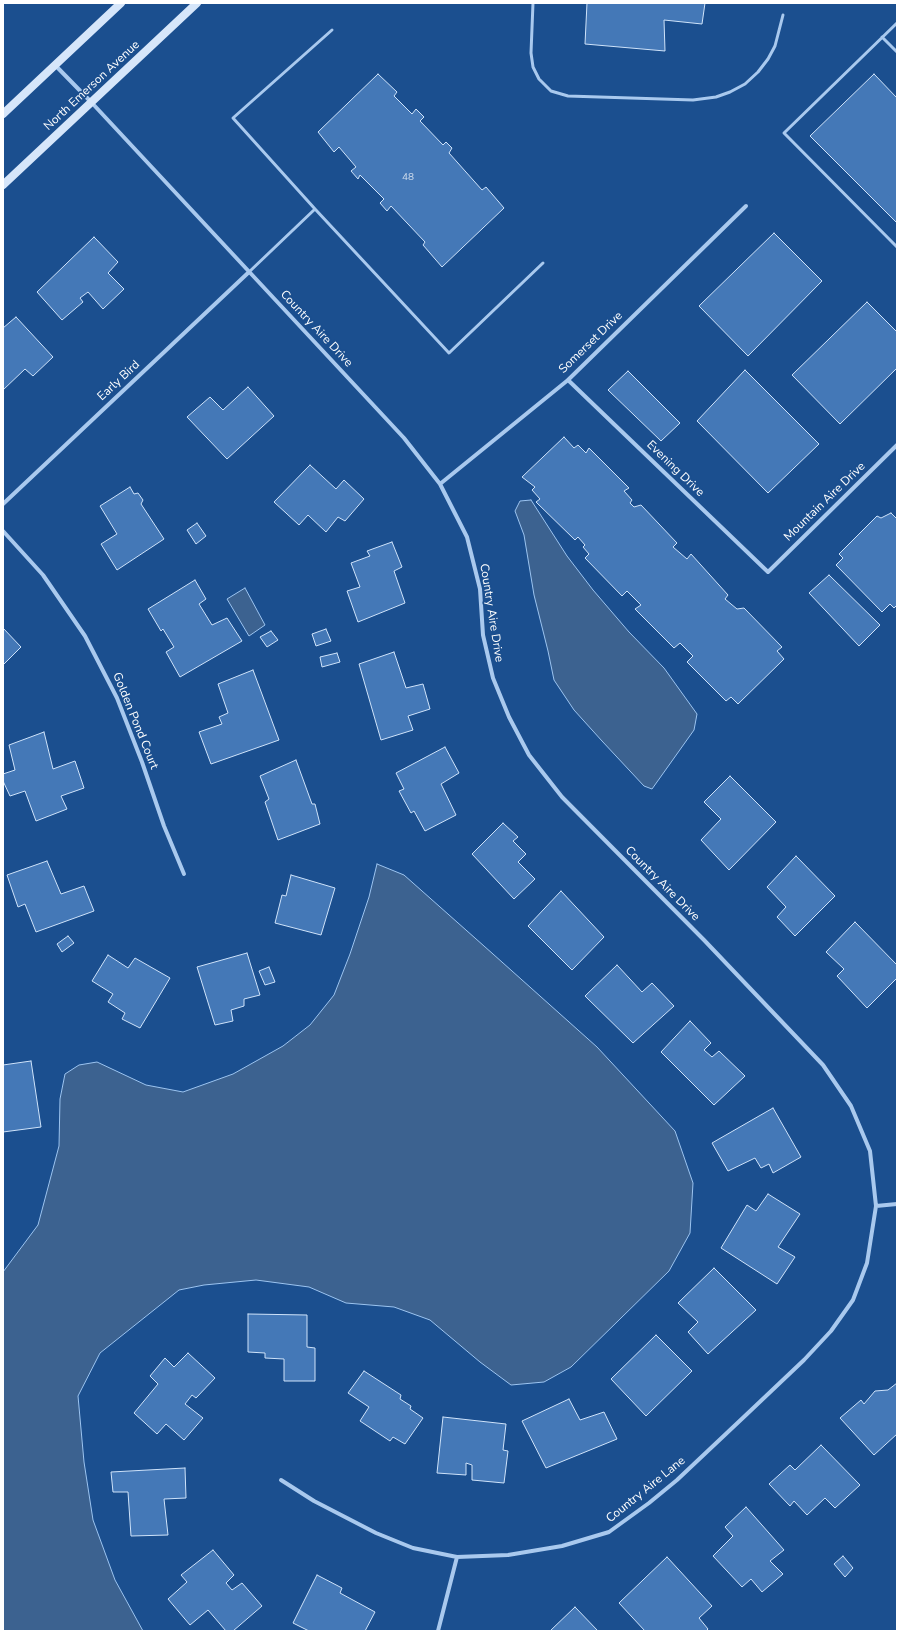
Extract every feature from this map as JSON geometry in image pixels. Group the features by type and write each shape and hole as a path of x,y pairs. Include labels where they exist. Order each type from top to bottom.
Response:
{"main road":[{"path":"3,114 121,3"},
{"name":"North Emerson Avenue","path":"3,185 197,3"}],"street":[{"name":"Country Aire Drive","path":"55,65 404,438 440,484 467,537 480,589 483,635 492,678 508,717 529,755 562,797 704,940 823,1065 851,1106 870,1151 876,1206"},
{"name":"Somerset Drive","path":"440,484 568,380 746,206"},
{"name":"Early Bird","path":"3,504 248,272"},
{"name":"Evening Drive","path":"568,380 768,572"},
{"name":"Mountain Aire Drive","path":"768,572 897,445"},
{"name":"Golden Pond Court","path":"3,531 43,575 85,636 117,698 142,762 164,826 184,874"},
{"path":"876,1206 897,1204"},
{"name":"Country Aire Lane","path":"281,1480 314,1501 376,1533 413,1548 457,1557 508,1555 562,1546 608,1532 649,1503 677,1480 804,1360 831,1331 853,1300 864,1270 876,1206"},
{"path":"438,1631 457,1557"}],"lane":[{"path":"533,3 531,53 533,68 539,79 551,91 568,96 693,100 716,97 730,92 745,84 758,72 768,59 775,46 783,15"},
{"path":"897,23 784,133 897,247"},
{"path":"332,30 233,118 315,209 449,353 543,263"},
{"path":"882,37 897,52"},
{"path":"248,272 315,209"}],"water":[{"path":"531,500 567,556 593,590 629,632 664,668 697,714 694,730 652,789 644,786 574,710 554,680 534,595 524,535 515,511 520,501"},
{"path":"245,588 265,625 249,636 227,599"},
{"path":"377,864 404,875 597,1047 675,1131 693,1183 690,1233 669,1271 571,1367 544,1382 511,1385 480,1362 430,1320 394,1307 346,1303 309,1287 256,1280 204,1285 179,1290 100,1353 78,1396 84,1462 93,1520 115,1580 143,1631 3,1631 3,1272 38,1225 59,1146 60,1099 65,1074 79,1065 97,1062 146,1085 183,1092 233,1074 283,1046 310,1025 334,995 350,954 369,897"}],"building":[{"path":"587,3 705,3 702,24 664,20 665,51 585,44"},
{"path":"378,74 397,92 394,96 412,114 416,109 424,117 420,121 443,145 446,142 452,148 449,153 482,190 486,187 504,208 442,267 423,245 425,242 391,206 387,211 380,203 384,199 360,175 358,179 351,171 356,167 339,147 334,152 318,132"},
{"path":"874,74 897,98 897,223 810,136"},
{"path":"774,233 822,281 748,356 699,306"},
{"path":"94,237 118,262 108,273 124,289 103,309 88,292 80,298 83,302 62,320 37,292"},
{"path":"867,302 897,332 897,368 840,424 792,375"},
{"path":"16,317 53,357 33,376 25,369 3,390 3,328"},
{"path":"745,370 819,444 768,493 697,421"},
{"path":"628,371 680,423 661,441 608,390"},
{"path":"248,387 274,416 227,459 187,417 210,397 223,410"},
{"path":"564,437 574,448 578,445 586,453 589,448 629,488 624,491 632,500 630,503 634,507 641,505 677,543 673,547 687,559 691,554 728,595 725,599 737,609 744,608 782,647 777,651 784,659 738,704 731,697 726,701 687,662 693,656 680,643 674,648 635,609 641,605 627,591 622,596 585,558 589,554 583,547 585,545 578,537 575,540 536,502 540,499 532,490 535,487 522,477"},
{"path":"310,465 336,489 344,480 364,499 345,521 338,517 326,532 308,515 299,525 274,502"},
{"path":"130,487 134,494 138,493 143,500 141,504 164,539 117,570 101,544 117,534 100,506"},
{"path":"891,513 897,519 897,605 894,608 890,604 882,612 836,565 843,558 839,554 877,516 881,518"},
{"path":"197,523 206,536 196,544 187,530"},
{"path":"392,542 402,567 394,571 405,603 358,622 347,591 360,587 351,563 370,556 367,551"},
{"path":"829,575 880,625 859,646 809,593"},
{"path":"195,580 206,599 199,604 212,625 227,618 242,641 180,677 166,652 174,647 163,629 161,631 148,609"},
{"path":"3,628 21,647 3,665"},
{"path":"326,629 331,641 316,646 312,634"},
{"path":"271,631 278,640 267,647 260,637"},
{"path":"394,652 406,688 423,684 430,709 408,716 413,730 381,740 359,664"},
{"path":"337,653 340,662 322,667 320,657"},
{"path":"253,670 279,740 211,764 199,732 222,724 219,717 228,713 218,684"},
{"path":"44,732 53,769 75,761 84,788 61,796 67,809 36,821 25,791 10,796 3,781 3,774 15,770 9,745"},
{"path":"445,747 459,773 441,784 456,815 425,831 414,811 411,813 399,791 404,789 396,773"},
{"path":"296,760 312,804 315,804 320,824 278,840 265,802 269,799 260,776"},
{"path":"730,776 776,822 729,870 701,840 721,819 704,802"},
{"path":"503,823 518,837 513,841 526,854 518,862 535,879 514,899 472,854"},
{"path":"796,856 835,896 795,936 777,917 786,907 767,887"},
{"path":"47,861 61,894 84,886 94,911 36,932 25,904 18,907 7,875"},
{"path":"291,875 335,888 321,935 275,923 282,895 286,896"},
{"path":"561,891 604,937 572,970 528,926"},
{"path":"855,922 897,965 897,978 867,1008 837,976 844,969 826,952"},
{"path":"68,936 74,943 62,952 57,944"},
{"path":"247,953 260,995 244,999 244,1006 231,1010 233,1021 215,1025 197,967"},
{"path":"108,955 128,968 135,958 170,978 140,1028 122,1019 125,1013 108,1002 113,994 92,981"},
{"path":"617,965 642,992 652,983 674,1006 633,1043 585,996"},
{"path":"269,967 275,982 265,985 259,971"},
{"path":"690,1021 711,1043 704,1050 712,1057 719,1051 745,1076 714,1105 661,1052"},
{"path":"31,1061 41,1127 3,1132 3,1065"},
{"path":"773,1108 801,1157 773,1173 769,1164 761,1168 755,1158 728,1171 712,1143"},
{"path":"768,1194 800,1214 778,1247 795,1257 777,1284 721,1248 747,1205 756,1211"},
{"path":"714,1268 756,1310 708,1354 688,1332 698,1322 678,1303"},
{"path":"248,1314 307,1315 307,1347 315,1348 315,1381 284,1381 284,1359 265,1358 265,1353 248,1352"},
{"path":"656,1335 692,1371 646,1416 611,1379"},
{"path":"188,1353 215,1378 196,1398 192,1395 185,1404 203,1418 184,1440 166,1424 157,1434 134,1413 158,1384 150,1376 165,1358 174,1367"},
{"path":"364,1371 401,1395 400,1399 411,1406 410,1409 423,1418 405,1444 393,1437 390,1441 360,1421 369,1407 348,1393"},
{"path":"897,1383 897,1434 874,1455 840,1418 861,1400 864,1404 875,1391 888,1390"},
{"path":"569,1399 580,1420 604,1412 617,1439 546,1468 522,1421"},
{"path":"443,1417 506,1424 503,1450 508,1451 504,1483 472,1480 472,1465 466,1463 466,1475 437,1473"},
{"path":"821,1445 860,1485 835,1508 825,1498 807,1515 794,1501 790,1506 769,1484 790,1465 795,1470"},
{"path":"185,1468 186,1498 164,1499 168,1535 131,1536 128,1492 113,1492 111,1472"},
{"path":"746,1507 784,1550 770,1561 783,1574 762,1592 751,1579 742,1587 713,1556 733,1536 725,1527"},
{"path":"213,1550 234,1575 226,1583 232,1590 242,1583 262,1606 233,1631 226,1631 208,1610 190,1625 168,1599 187,1582 181,1575"},
{"path":"843,1556 853,1568 845,1577 834,1564"},
{"path":"667,1557 712,1606 699,1618 708,1629 706,1631 645,1631 619,1603"},
{"path":"317,1575 342,1588 340,1593 375,1612 365,1631 309,1631 293,1623"},
{"path":"575,1607 598,1631 550,1631"}]}
